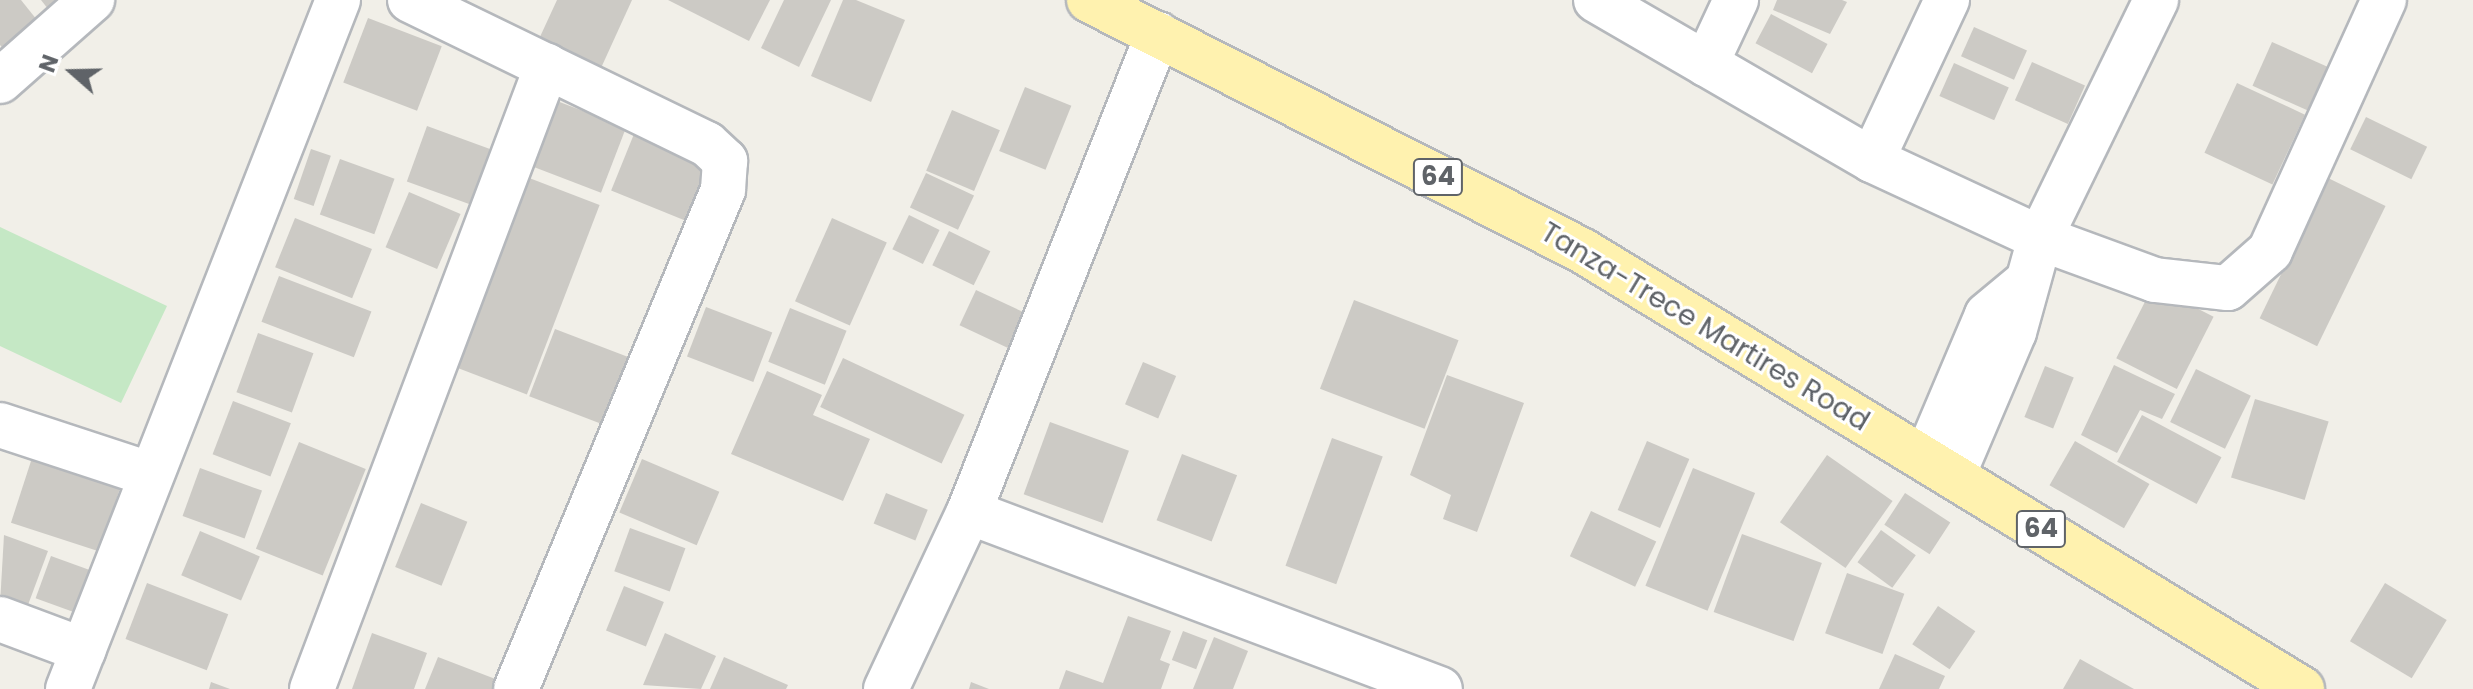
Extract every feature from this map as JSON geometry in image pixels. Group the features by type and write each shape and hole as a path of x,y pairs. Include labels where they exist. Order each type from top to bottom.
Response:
{"main road":[{"name":"Tanza-Trece Martires Road","path":"1089,0 1583,251 1939,467 2280,683"}],"street":[{"path":"0,81 92,0"},
{"path":"0,619 75,670 149,474 338,0"},
{"path":"410,0 707,144 725,161 723,190 516,689"},
{"path":"1596,0 1872,160 2040,238 2155,280 2228,288 2270,251 2384,0"},
{"path":"1706,64 1736,0"},
{"path":"1872,160 1947,0"},
{"path":"1939,467 2014,332 2023,285 2040,238 2156,0"},
{"path":"886,689 969,512 1158,34"},
{"path":"312,689 547,66"},
{"path":"0,425 149,474"},
{"path":"969,512 1440,689"}],"green space":[{"path":"0,227 167,306 121,403 0,346"}],"building":[{"path":"0,0 21,0 41,25 8,54 0,45"},
{"path":"41,0 69,0 52,14"},
{"path":"557,0 632,0 601,68 539,39"},
{"path":"668,0 770,0 749,41"},
{"path":"784,0 831,0 799,67 761,48"},
{"path":"843,0 856,0 905,20 871,102 811,76"},
{"path":"1777,0 1847,2 1830,34 1773,10"},
{"path":"1771,14 1828,44 1812,73 1756,43"},
{"path":"368,18 442,46 417,111 343,82"},
{"path":"1974,27 2027,51 2014,80 1961,56"},
{"path":"2272,42 2334,70 2315,114 2252,86"},
{"path":"2032,62 2085,86 2068,124 2015,100"},
{"path":"1954,63 2009,87 1994,120 1939,96"},
{"path":"2237,83 2305,115 2272,184 2204,153"},
{"path":"1025,87 1071,106 1046,170 999,151"},
{"path":"557,101 626,128 601,193 532,166"},
{"path":"952,110 1000,130 974,191 926,171"},
{"path":"2366,117 2427,147 2411,179 2350,149"},
{"path":"427,126 490,149 470,204 407,181"},
{"path":"634,134 715,167 692,223 611,191"},
{"path":"311,149 331,156 314,206 294,199"},
{"path":"340,159 395,179 374,234 320,214"},
{"path":"926,173 974,195 958,230 910,207"},
{"path":"524,176 600,205 527,395 451,366"},
{"path":"2328,178 2386,206 2317,346 2260,318"},
{"path":"409,192 461,214 437,269 386,247"},
{"path":"909,215 940,230 923,264 892,249"},
{"path":"295,218 372,249 352,298 275,267"},
{"path":"832,218 887,242 850,326 795,301"},
{"path":"949,231 990,251 974,285 932,265"},
{"path":"279,276 371,311 354,357 261,322"},
{"path":"2153,286 2214,317 2177,389 2116,358"},
{"path":"976,290 1030,315 1014,351 960,325"},
{"path":"1354,300 1459,340 1425,429 1320,389"},
{"path":"706,307 772,332 753,382 687,356"},
{"path":"790,308 847,331 825,385 768,362"},
{"path":"555,329 640,362 614,429 529,396"},
{"path":"258,333 313,353 292,412 236,392"},
{"path":"843,358 964,415 942,464 820,407"},
{"path":"1143,362 1176,376 1158,418 1125,404"},
{"path":"2114,365 2175,394 2162,419 2140,410 2117,453 2081,435"},
{"path":"2045,366 2074,378 2053,429 2024,417"},
{"path":"2196,369 2251,396 2225,449 2170,422"},
{"path":"767,371 822,395 813,415 870,439 843,501 731,454"},
{"path":"1447,375 1524,403 1477,532 1443,519 1451,495 1410,475"},
{"path":"2255,399 2329,422 2305,500 2231,477"},
{"path":"233,401 291,423 270,476 213,454"},
{"path":"2142,415 2221,457 2197,504 2117,462"},
{"path":"1050,422 1129,451 1103,523 1024,494"},
{"path":"1332,438 1383,456 1336,584 1285,566"},
{"path":"1647,441 1689,459 1660,528 1618,510"},
{"path":"2075,441 2149,484 2124,528 2050,485"},
{"path":"299,442 366,469 323,576 256,549"},
{"path":"1182,454 1237,475 1212,541 1157,520"},
{"path":"1827,455 1893,501 1845,568 1780,522"},
{"path":"32,458 120,487 99,551 11,523"},
{"path":"642,459 719,492 697,545 619,512"},
{"path":"200,468 262,491 245,538 183,516"},
{"path":"1693,468 1755,493 1708,611 1645,586"},
{"path":"886,493 928,510 915,540 874,524"},
{"path":"1905,493 1950,522 1930,554 1884,525"},
{"path":"421,503 467,522 442,586 395,567"},
{"path":"1591,511 1656,541 1635,587 1570,556"},
{"path":"630,528 685,548 670,591 614,571"},
{"path":"1881,530 1916,555 1892,588 1857,562"},
{"path":"200,531 260,556 241,601 181,575"},
{"path":"1742,534 1822,563 1793,641 1714,612"},
{"path":"4,535 48,551 25,613 0,604"},
{"path":"51,556 95,572 80,614 36,598"},
{"path":"1847,573 1904,594 1882,654 1825,633"},
{"path":"147,583 228,614 207,670 125,639"},
{"path":"2385,583 2447,620 2412,678 2350,641"},
{"path":"624,586 664,602 646,647 606,631"},
{"path":"1938,606 1975,631 1950,669 1912,644"},
{"path":"1128,616 1171,631 1160,660 1170,664 1161,689 1059,689 1066,670 1103,683"},
{"path":"1183,631 1207,640 1196,669 1172,660"},
{"path":"372,633 427,653 414,689 352,689"},
{"path":"665,633 716,656 701,689 643,685"},
{"path":"1214,637 1248,651 1233,689 1193,689"},
{"path":"1895,654 1945,676 1939,689 1879,689"},
{"path":"438,657 498,680 494,689 425,689"},
{"path":"724,657 788,685 786,689 710,689"},
{"path":"2080,659 2134,689 2063,689"},
{"path":"211,682 230,689 209,689"},
{"path":"971,682 989,689 969,689"}]}
